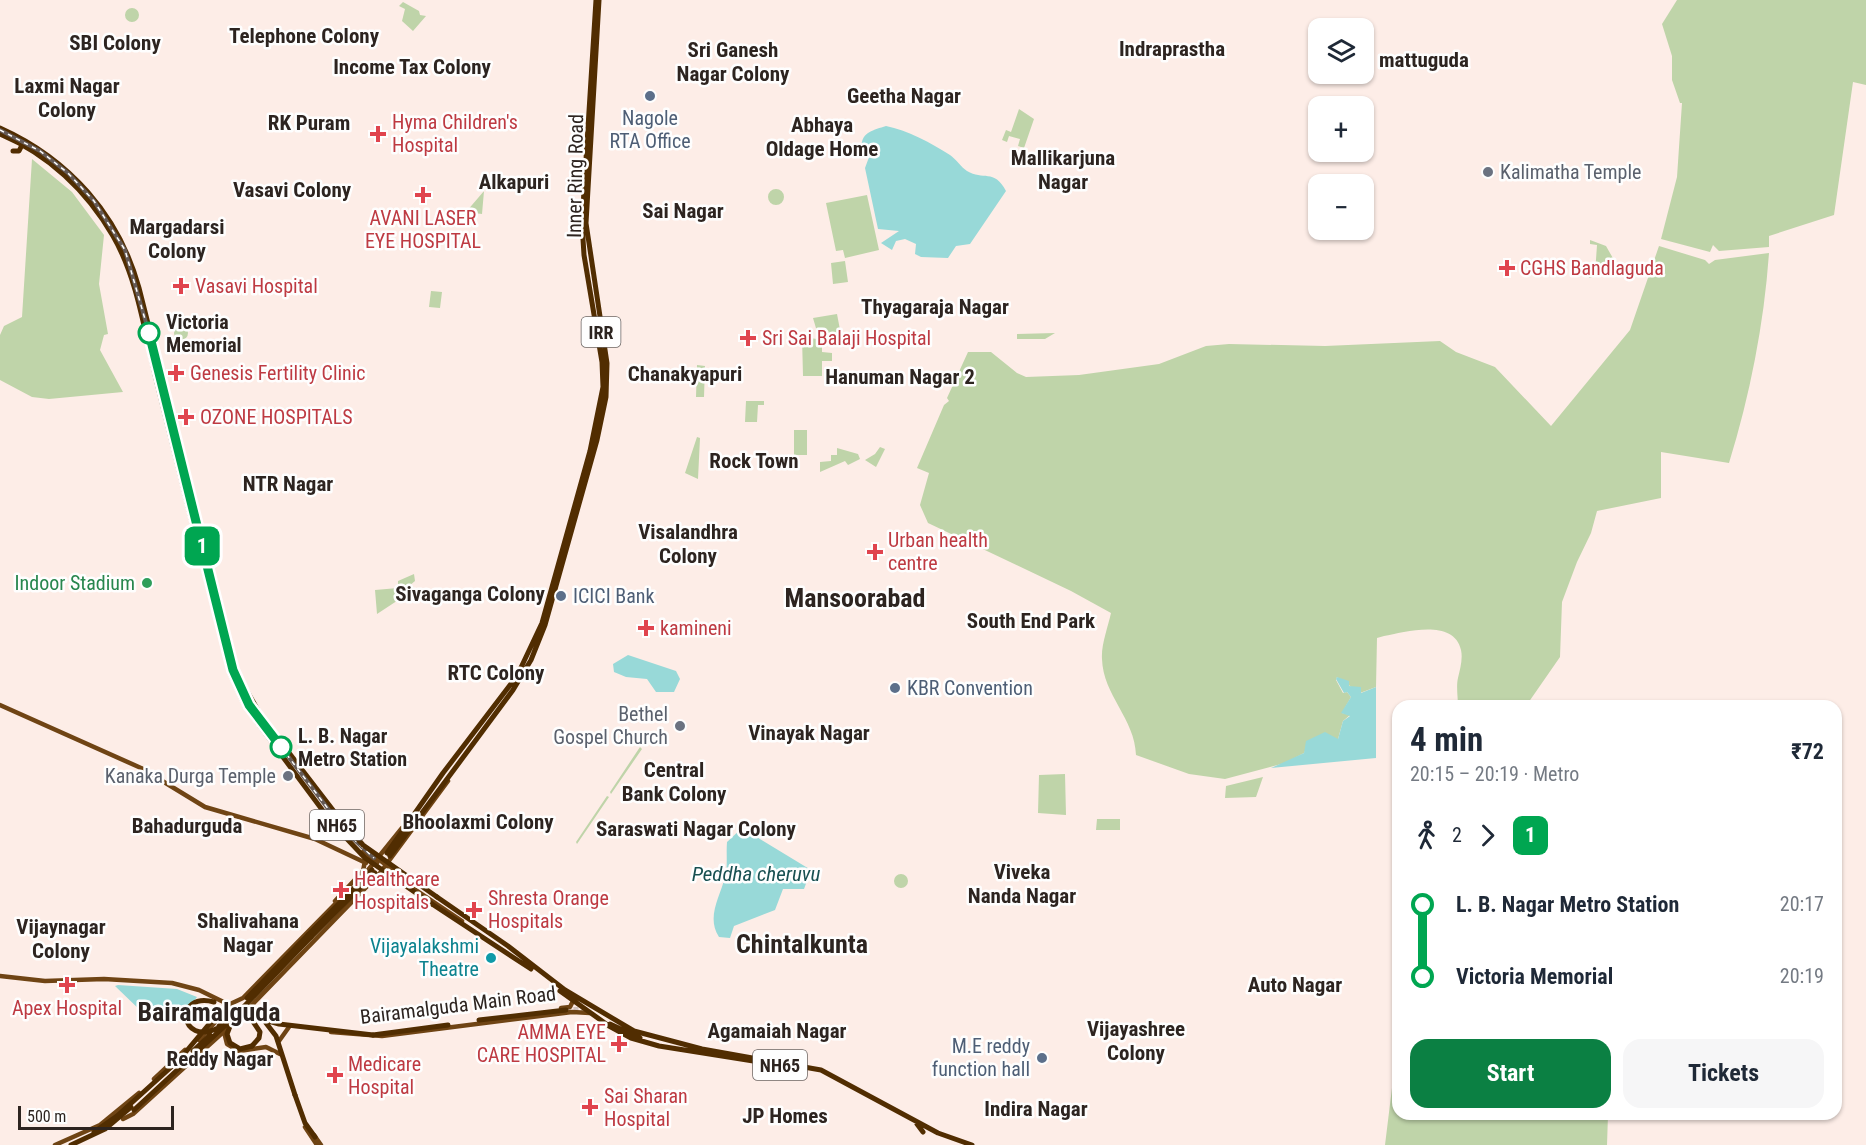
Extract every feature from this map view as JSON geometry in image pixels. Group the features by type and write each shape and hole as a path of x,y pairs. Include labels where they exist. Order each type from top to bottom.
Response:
{"highway":[{"name":"Inner Ring Road","path":"446,775 522,673 542,636 595,439 608,380 592,289 586,223 593,54 598,0"},
{"name":"NH65","path":"0,128 31,144 62,169 118,239 136,276 232,679 252,711 332,823 365,858 494,945 615,1031 641,1042 821,1070 938,1133 972,1145"},
{"name":"NH65","path":"0,135 22,145 62,169"},
{"path":"13,151 19,151 22,145"},
{"name":"NH65","path":"118,239 130,287 157,370 164,420 200,544"},
{"name":"NH65","path":"252,711 309,776 336,814 363,845 509,946 586,1004 634,1031 717,1053 819,1072 883,1108 899,1112 917,1124 961,1145"},
{"name":"IRR","path":"388,854 446,775"},
{"name":"IRR","path":"133,1109 241,1014 311,935 332,908 374,872 328,920 311,935 133,1109"},
{"path":"328,920 335,918"},
{"path":"216,1002 204,999 195,1001 188,1008 186,1018 190,1027 199,1032 204,1033 218,1028"},
{"path":"479,1020 566,1010"},
{"path":"65,1145 94,1132 117,1116 179,1060 218,1016 234,1012 269,1024 373,1035 448,1025"},
{"path":"592,1013 635,1036 671,1045 679,1044"},
{"path":"241,1014 228,1031 229,1041 238,1049 252,1046 259,1038 260,1032 252,1016"},
{"path":"269,1024 276,1036 305,1123 315,1137"},
{"path":"72,1145 105,1128 133,1109"},
{"path":"78,1145 109,1129 120,1116"},
{"path":"917,1124 923,1132"}],"main road":[{"path":"0,705 141,768 194,802 315,839 366,863"},
{"path":"252,711 259,716 349,836 376,860"},
{"name":"IRR","path":"311,935 318,920 376,860 446,775"},
{"name":"IRR","path":"241,1014 252,1005 311,935 335,918 385,867 435,801 446,775"},
{"name":"NH65","path":"304,784 349,836 355,849 385,867"},
{"path":"350,856 355,849"},
{"path":"332,908 363,871 366,863 365,855"},
{"path":"385,867 494,945"},
{"path":"412,876 413,882 509,946"},
{"path":"402,887 409,885"},
{"path":"55,1145 120,1116 193,1045 228,1007 244,997 311,935"},
{"path":"1,976 45,981 124,981 166,984 190,989 228,1007"},
{"path":"190,989 228,1007"},
{"path":"244,997 245,1002 252,1005 252,1016"},
{"name":"Bairamalguda Main Road","path":"228,1007 269,1024 348,1034 382,1033 448,1025 570,1007 573,1001"},
{"path":"269,1024 382,1036 572,1012 592,1013"},
{"path":"120,1116 133,1114 241,1014"},
{"path":"219,1018 227,1044"},
{"path":"269,1024 279,1041 319,1145"},
{"path":"269,1024 305,1126 319,1145"},
{"path":"279,1041 290,1027"},
{"path":"212,1042 227,1044 238,1052 266,1047 280,1054"},
{"path":"193,1045 200,1053"}],"green space":[{"path":"1677,0 1866,0 1866,85 1853,82 1834,215 1769,236 1769,247 1719,251 1713,245 1710,252 1661,239 1677,177 1682,103 1680,103 1672,80 1672,56 1662,24"},
{"path":"403,2 419,11 420,15 426,16 413,31 402,21 405,9 399,6"},
{"path":"132,8 137,10 139,15 137,20 132,22 127,20 125,15 127,10"},
{"path":"1019,109 1034,119 1024,148 1018,146 1020,139 1009,136 1007,142 1002,140 1006,130 1011,132"},
{"path":"32,159 72,192 104,235 99,284 108,334 104,335 100,350 123,392 49,399 32,397 0,380 0,335 4,326 22,317"},
{"path":"776,189 782,191 784,197 782,203 776,205 770,203 768,197 770,191"},
{"path":"484,191 482,214 466,212"},
{"path":"867,195 879,250 845,258 843,250 836,251 826,203"},
{"path":"1590,240 1606,246 1614,260 1607,273 1589,278 1589,274 1595,274 1597,245 1590,244"},
{"path":"1659,246 1705,260 1709,264 1715,260 1769,253 1760,333 1750,385 1729,463 1661,452 1661,498 1597,511 1591,533 1562,602 1560,657 1530,700 1458,700 1457,685 1462,657 1457,640 1449,634 1439,630 1416,630 1377,638 1376,687 1360,693 1337,677 1336,680 1343,693 1347,692 1351,697 1342,713 1350,715 1343,721 1338,739 1307,747 1304,753 1285,763 1225,779 1189,774 1136,755 1130,730 1104,672 1103,648 1111,613 1071,591 928,523 920,505 929,473 917,468 944,405 949,401 947,398 968,352 991,352 1017,373 1026,377 1079,375 1159,364 1206,346 1229,344 1325,346 1440,341 1456,352 1495,367 1551,426 1630,330"},
{"path":"845,261 848,282 833,284 831,263"},
{"path":"431,291 442,292 440,308 429,307"},
{"path":"837,314 841,335 818,335 813,318"},
{"path":"178,326 184,326 188,333 184,340 178,340 174,336 174,330"},
{"path":"1055,333 1045,339 1017,339 1017,334"},
{"path":"802,337 817,339 819,343 817,347 822,347 822,352 832,353 832,361 822,361 822,376 803,376"},
{"path":"697,365 705,366 704,397 696,397"},
{"path":"746,401 764,401 764,405 758,405 757,422 745,422"},
{"path":"794,430 807,430 807,455 794,455"},
{"path":"697,437 700,438 698,479 685,473"},
{"path":"880,447 885,449 876,467 865,460 875,454"},
{"path":"837,448 858,454 860,459 848,465 845,461 820,472 820,462 831,461 831,455 837,455"},
{"path":"414,574 415,581 409,586 412,591 377,614 375,590 398,588 398,581"},
{"path":"640,747 642,749 611,794 610,792"},
{"path":"1065,774 1066,815 1038,813 1039,775"},
{"path":"1263,777 1256,797 1225,798 1226,786"},
{"path":"607,796 609,797 577,844 576,842"},
{"path":"1097,819 1120,819 1120,830 1096,830"},
{"path":"901,874 906,876 908,881 906,886 901,888 896,886 894,881 896,876"},
{"path":"1392,1088 1392,1120 1608,1120 1607,1145 1385,1145"}],"water":[{"path":"886,126 935,146 973,174 993,177 1002,184 1006,191 970,244 956,246 948,258 921,257 915,254 916,244 905,239 896,241 892,250 881,243 899,231 878,229 865,168 872,149 862,148 862,143 868,133"},
{"path":"628,655 676,671 680,679 674,692 656,692 647,679 626,677 614,672 613,664"},
{"path":"1337,677 1349,681 1349,686 1361,687 1361,693 1376,687 1376,758 1271,768 1304,753 1306,741 1325,732 1338,739 1343,721 1350,716 1341,713 1351,697 1347,692 1344,693"},
{"name":"Peddha cheruvu","path":"742,828 811,870 804,889 783,889 775,910 734,926 730,938 719,937 715,930 714,914 726,873 727,842"},
{"path":"115,986 177,989 197,997 182,1017 164,1019 143,1013"}],"tunnel":[{"path":"566,1010 585,1009"}],"railway":[{"path":"0,130 40,151 68,173 94,201 125,250 149,333 237,681 249,705 345,831 374,858"}],"metro line":[{"name":"1","path":"149,333 233,670 249,705 281,747"}],"place":[{"name":"Nagole RTA Office","path":"650,96"},
{"name":"Hyma Children's Hospital","path":"378,134"},
{"name":"Kalimatha Temple","path":"1488,172"},
{"name":"AVANI LASER EYE HOSPITAL","path":"423,195"},
{"name":"CGHS Bandlaguda","path":"1507,268"},
{"name":"Vasavi Hospital","path":"181,286"},
{"name":"Victoria Memorial","path":"149,333"},
{"name":"Sri Sai Balaji Hospital","path":"748,338"},
{"name":"Genesis Fertility Clinic","path":"176,373"},
{"name":"OZONE HOSPITALS","path":"186,417"},
{"name":"Urban health centre","path":"875,552"},
{"name":"Indoor Stadium","path":"147,583"},
{"name":"ICICI Bank","path":"561,596"},
{"name":"kamineni","path":"646,628"},
{"name":"KBR Convention","path":"895,688"},
{"name":"Bethel Gospel Church","path":"680,726"},
{"name":"L. B. Nagar Metro Station","path":"281,747"},
{"name":"Kanaka Durga Temple","path":"288,776"},
{"name":"Healthcare Hospitals","path":"341,890"},
{"name":"Shresta Orange Hospitals","path":"474,910"},
{"name":"Vijayalakshmi Theatre","path":"491,958"},
{"name":"Apex Hospital","path":"67,985"},
{"name":"AMMA EYE CARE HOSPITAL","path":"619,1044"},
{"name":"M.E reddy function hall","path":"1042,1058"},
{"name":"Medicare Hospital","path":"335,1075"},
{"name":"Sai Sharan Hospital","path":"590,1107"}],"district":[{"name":"Telephone Colony","path":"304,36"},
{"name":"SBI Colony","path":"115,43"},
{"name":"Indraprastha","path":"1172,49"},
{"name":"mattuguda","path":"1424,60"},
{"name":"Sri Ganesh Nagar Colony","path":"733,62"},
{"name":"Income Tax Colony","path":"412,67"},
{"name":"Geetha Nagar","path":"904,96"},
{"name":"Laxmi Nagar Colony","path":"67,98"},
{"name":"RK Puram","path":"309,123"},
{"name":"Abhaya Oldage Home","path":"822,137"},
{"name":"Mallikarjuna Nagar","path":"1063,170"},
{"name":"Alkapuri","path":"514,182"},
{"name":"Vasavi Colony","path":"292,190"},
{"name":"Sai Nagar","path":"683,211"},
{"name":"Margadarsi Colony","path":"177,239"},
{"name":"Thyagaraja Nagar","path":"935,307"},
{"name":"Chanakyapuri","path":"685,374"},
{"name":"Hanuman Nagar 2","path":"900,377"},
{"name":"Rock Town","path":"754,461"},
{"name":"NTR Nagar","path":"288,484"},
{"name":"Visalandhra Colony","path":"688,544"},
{"name":"Sivaganga Colony","path":"470,594"},
{"name":"Mansoorabad","path":"855,598"},
{"name":"South End Park","path":"1031,621"},
{"name":"RTC Colony","path":"496,673"},
{"name":"Vinayak Nagar","path":"809,733"},
{"name":"Central Bank Colony","path":"674,782"},
{"name":"Bhoolaxmi Colony","path":"478,822"},
{"name":"Bahadurguda","path":"187,826"},
{"name":"Saraswati Nagar Colony","path":"696,829"},
{"name":"Viveka Nanda Nagar","path":"1022,884"},
{"name":"Shalivahana Nagar","path":"248,933"},
{"name":"Vijaynagar Colony","path":"61,939"},
{"name":"Chintalkunta","path":"802,944"},
{"name":"Auto Nagar","path":"1295,985"},
{"name":"Bairamalguda","path":"209,1012"},
{"name":"Agamaiah Nagar","path":"777,1031"},
{"name":"Vijayashree Colony","path":"1136,1041"},
{"name":"Reddy Nagar","path":"220,1059"},
{"name":"Indira Nagar","path":"1036,1109"},
{"name":"JP Homes","path":"785,1116"}]}
